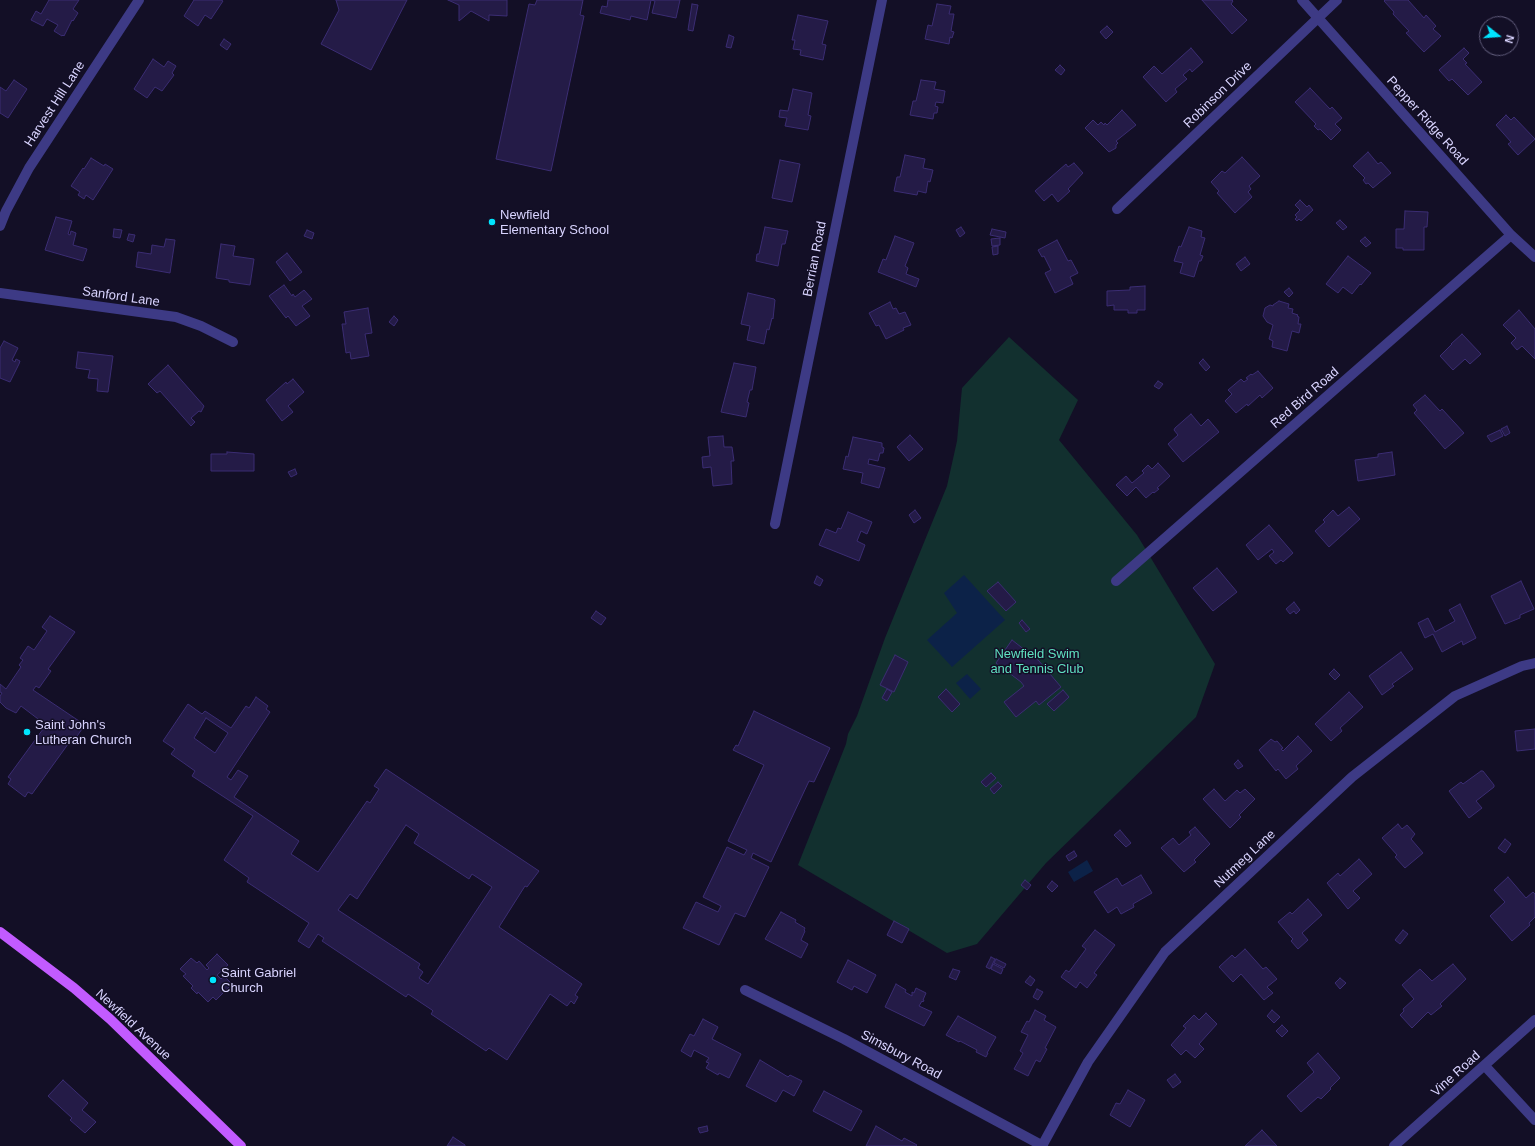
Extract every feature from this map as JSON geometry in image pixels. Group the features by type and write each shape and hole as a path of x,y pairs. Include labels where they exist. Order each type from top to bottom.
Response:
{"main road":[{"name":"Newfield Avenue","path":"0,932 74,988 110,1020 241,1146"}],"street":[{"name":"Harvest Hill Lane","path":"0,226 6,211 29,168 139,0"},
{"name":"Berrian Road","path":"775,524 882,0"},
{"name":"Pepper Ridge Road","path":"1302,0 1511,235 1535,258"},
{"name":"Robinson Drive","path":"1117,210 1337,0"},
{"name":"Red Bird Road","path":"1116,581 1511,235"},
{"name":"Sanford Lane","path":"0,293 176,317 201,326 233,342"},
{"name":"Nutmeg Lane","path":"1042,1146 1088,1062 1165,952 1352,777 1455,696 1522,666 1535,663"},
{"name":"Simsbury Road","path":"744,990 844,1039 1042,1146"},
{"name":"Vine Road","path":"1394,1146 1535,1020"},
{"path":"1485,1066 1535,1120"}],"green space":[{"name":"Newfield Swim and Tennis Club","path":"1009,337 1078,400 1059,440 1137,535 1215,664 1196,717 1046,863 977,944 947,953 798,865 846,744 848,734 857,716 885,638 947,486 957,441 962,388"}],"water":[{"path":"964,575 1005,620 952,667 927,640 957,613 944,593"},
{"path":"967,674 981,689 970,699 956,683"},
{"path":"1087,860 1093,871 1074,882 1068,872"}],"building":[{"path":"49,0 79,0 73,9 78,13 73,21 72,20 64,36 54,31 58,25 47,19 43,26 31,20 36,11 41,14"},
{"path":"194,0 223,1 211,19 205,15 198,26 184,16"},
{"path":"336,0 407,0 371,70 321,44 339,10"},
{"path":"448,0 507,0 507,16 489,15 489,21 471,11 459,21 459,5"},
{"path":"537,0 583,0 580,15 584,16 551,171 496,159 529,4 535,5"},
{"path":"608,0 651,0 647,20 631,16 630,20 600,13 602,6 607,7"},
{"path":"651,0 680,0 676,18 652,13 655,1"},
{"path":"1202,0 1232,0 1233,1 1231,4 1247,20 1232,34"},
{"path":"1408,0 1424,18 1426,15 1436,26 1433,29 1441,36 1424,52 1406,33 1409,31 1393,14 1394,12 1384,1"},
{"path":"692,4 698,5 693,31 688,30"},
{"path":"937,4 951,6 949,14 954,14 951,31 954,32 952,38 950,37 949,44 925,39 928,25 932,26"},
{"path":"798,15 828,21 822,44 826,45 823,60 800,55 801,50 793,49 795,40 792,40"},
{"path":"1107,26 1113,32 1106,39 1100,32"},
{"path":"729,35 734,37 731,48 726,47"},
{"path":"224,39 231,44 227,50 220,45"},
{"path":"1191,48 1203,62 1192,72 1190,69 1183,75 1187,79 1175,89 1177,92 1166,102 1143,77 1154,66 1162,74"},
{"path":"1464,48 1469,53 1463,59 1467,63 1465,64 1482,82 1468,95 1452,79 1449,81 1439,70"},
{"path":"153,59 164,67 168,61 176,66 172,73 174,75 162,91 155,87 147,98 134,89"},
{"path":"1060,65 1065,70 1061,75 1055,70"},
{"path":"14,80 27,89 8,118 0,113 0,87 6,91"},
{"path":"921,80 936,82 934,89 945,91 943,103 936,102 935,106 938,107 937,113 934,113 933,119 910,115 913,101 916,101"},
{"path":"1310,88 1330,109 1332,107 1342,118 1335,124 1341,130 1331,140 1320,129 1318,130 1314,126 1316,124 1295,102"},
{"path":"793,89 812,93 808,115 811,116 808,130 785,126 787,118 779,117 780,110 788,111"},
{"path":"1122,110 1136,125 1116,141 1118,143 1116,148 1109,152 1085,128 1093,120 1098,125 1101,122 1104,125 1105,123 1107,125"},
{"path":"1506,115 1511,120 1514,117 1535,139 1518,155 1508,144 1511,142 1496,125"},
{"path":"1368,152 1378,164 1381,162 1391,173 1373,188 1368,183 1366,184 1363,180 1365,178 1353,166"},
{"path":"905,155 925,159 923,168 933,170 930,182 928,181 926,193 918,191 917,195 894,191 897,177 900,177"},
{"path":"1242,157 1260,176 1249,186 1251,189 1248,192 1252,197 1235,213 1217,193 1219,191 1211,182 1222,171 1225,173"},
{"path":"91,158 104,166 105,164 113,169 93,200 86,195 84,199 78,195 80,192 71,186"},
{"path":"780,160 800,164 792,202 772,198"},
{"path":"1074,163 1083,173 1068,189 1070,191 1058,202 1052,194 1044,201 1035,191 1066,164 1068,167"},
{"path":"1300,200 1307,207 1309,205 1313,210 1301,221 1299,219 1297,221 1295,219 1297,217 1295,215 1300,210 1295,205"},
{"path":"1405,211 1428,212 1427,227 1424,227 1424,250 1403,250 1403,248 1396,248 1396,229 1404,229"},
{"path":"56,217 72,221 68,234 70,235 71,231 76,233 73,245 87,249 83,261 45,250"},
{"path":"1340,220 1347,227 1343,230 1336,223"},
{"path":"765,227 788,231 785,244 782,244 778,266 756,261"},
{"path":"961,227 965,233 960,237 956,230"},
{"path":"1189,227 1202,231 1201,237 1205,238 1200,255 1203,256 1201,261 1199,261 1194,277 1180,273 1183,263 1174,261 1179,246 1181,247"},
{"path":"114,229 122,230 120,238 113,237"},
{"path":"992,229 1006,232 1005,238 990,235"},
{"path":"307,230 314,233 312,239 304,236"},
{"path":"129,234 135,235 133,242 127,240"},
{"path":"895,236 914,243 905,266 908,268 906,274 919,279 916,287 878,272 883,259 886,260"},
{"path":"1365,237 1371,243 1366,247 1360,241"},
{"path":"1000,238 1000,245 992,246 991,239"},
{"path":"166,239 175,240 170,273 136,267 138,252 151,254 152,245 164,247"},
{"path":"1057,240 1068,261 1071,260 1078,273 1070,277 1073,284 1055,293 1045,273 1051,270 1044,256 1042,257 1038,250"},
{"path":"221,244 235,246 233,256 254,259 250,285 229,282 229,280 216,278"},
{"path":"998,246 998,254 993,255 992,247"},
{"path":"287,253 302,272 290,281 276,262"},
{"path":"1348,256 1371,273 1352,294 1343,287 1338,293 1326,284"},
{"path":"1245,257 1250,264 1241,271 1236,264"},
{"path":"284,285 292,296 293,294 295,297 304,290 312,299 302,306 310,316 296,326 288,316 286,318 269,296"},
{"path":"1145,286 1145,310 1137,310 1137,313 1128,313 1128,310 1114,310 1114,305 1107,306 1107,291 1130,290 1130,287"},
{"path":"1289,288 1293,293 1289,297 1284,292"},
{"path":"748,293 775,300 773,319 772,318 769,330 767,329 764,344 747,340 750,326 741,324"},
{"path":"1279,301 1289,304 1288,308 1293,309 1292,313 1298,315 1298,324 1301,324 1299,333 1292,331 1287,351 1272,347 1273,341 1269,339 1273,325 1267,322 1263,316 1265,308 1270,305 1273,306"},
{"path":"890,302 893,309 896,308 899,314 905,312 911,325 903,328 904,330 886,339 879,325 876,326 869,313"},
{"path":"368,308 372,333 365,334 369,356 351,359 350,352 346,353 342,324 346,324 344,312"},
{"path":"1519,310 1535,329 1535,359 1522,346 1517,350 1511,343 1516,338 1503,325"},
{"path":"394,316 398,320 394,326 389,322"},
{"path":"1462,334 1481,354 1470,364 1465,359 1453,370 1440,356"},
{"path":"4,341 18,348 12,360 15,362 16,359 20,361 10,382 0,378 0,348"},
{"path":"78,352 113,356 108,392 97,391 98,379 88,378 90,370 76,368"},
{"path":"1203,359 1210,367 1206,371 1199,363"},
{"path":"734,363 756,367 752,390 750,390 747,402 749,403 746,417 721,412"},
{"path":"168,365 204,406 201,412 199,411 191,418 195,422 191,426 160,391 157,393 148,384"},
{"path":"1258,371 1273,388 1262,398 1260,395 1248,406 1247,404 1236,413 1225,401 1232,394 1228,390 1241,379 1244,382 1251,374 1252,375"},
{"path":"293,379 304,392 288,406 293,412 282,421 266,400 286,382 287,384"},
{"path":"1158,381 1163,384 1159,389 1154,386"},
{"path":"1425,395 1440,411 1442,409 1464,433 1445,449 1414,413 1417,410 1413,405"},
{"path":"1191,414 1201,426 1208,419 1219,432 1183,462 1168,444 1178,435 1174,430 1175,428"},
{"path":"1507,426 1510,433 1505,436 1501,429"},
{"path":"1500,430 1503,436 1491,442 1487,436"},
{"path":"910,435 923,449 909,461 897,447"},
{"path":"723,436 724,447 732,447 734,461 731,461 732,484 713,486 711,467 703,468 702,457 710,456 708,437"},
{"path":"853,437 882,443 882,447 884,448 883,453 880,453 878,461 869,459 868,464 885,468 879,488 861,483 863,473 843,469"},
{"path":"227,452 254,454 254,471 211,471 211,454 227,454"},
{"path":"1392,452 1395,475 1358,481 1355,460 1378,457 1378,454"},
{"path":"1158,463 1170,476 1157,488 1159,489 1146,498 1136,487 1127,496 1116,485 1126,476 1132,483 1144,473 1142,471 1148,465 1152,469"},
{"path":"295,469 297,474 291,477 288,472"},
{"path":"1349,507 1360,519 1329,547 1315,531 1325,522 1323,520 1333,510 1338,516"},
{"path":"915,510 921,518 914,523 909,515"},
{"path":"848,512 872,522 867,534 861,531 857,541 865,545 859,561 819,545 826,529 836,533 838,528 841,529"},
{"path":"1269,525 1293,553 1283,562 1281,560 1276,564 1269,556 1274,552 1272,549 1258,560 1246,545"},
{"path":"1217,568 1237,592 1213,611 1193,588"},
{"path":"817,576 823,580 820,586 814,583"},
{"path":"1521,581 1534,609 1520,615 1520,618 1505,624 1491,596"},
{"path":"998,582 1016,602 1006,611 987,591"},
{"path":"1294,602 1300,610 1296,614 1294,611 1290,614 1286,609"},
{"path":"1460,604 1476,638 1463,645 1462,641 1442,652 1433,634 1425,638 1418,623 1428,618 1435,632 1455,621 1449,610"},
{"path":"596,611 606,618 601,625 591,618"},
{"path":"50,616 75,632 48,669 51,671 39,688 36,686 33,690 79,721 77,725 82,729 73,742 71,740 32,794 28,792 25,797 8,784 11,779 8,777 46,725 21,706 16,713 6,708 0,702 0,696 2,693 0,692 0,684 6,689 21,667 19,665 23,660 20,658 28,646 34,650 47,631 42,627"},
{"path":"1022,620 1030,629 1026,632 1019,623"},
{"path":"1012,640 1039,661 1061,687 1039,705 1036,701 1016,717 1004,702 1024,686 996,663"},
{"path":"1401,652 1413,669 1392,684 1394,686 1382,695 1369,676"},
{"path":"895,655 908,662 894,692 880,685"},
{"path":"1334,669 1340,675 1335,680 1329,674"},
{"path":"887,689 892,692 887,701 882,698"},
{"path":"946,689 960,704 952,712 938,697"},
{"path":"1063,690 1069,697 1054,711 1047,704"},
{"path":"1349,692 1363,707 1340,728 1342,731 1331,741 1315,724"},
{"path":"256,697 268,706 266,709 270,712 227,777 231,780 238,770 248,776 234,797 299,841 291,854 318,872 367,801 370,803 379,789 374,786 386,769 539,871 527,887 525,886 499,927 582,984 575,995 578,997 574,1004 571,1001 567,1006 550,994 507,1060 489,1048 486,1051 431,1014 433,1011 432,1010 408,994 406,997 322,941 324,938 318,934 309,948 298,941 309,923 247,882 249,878 224,860 253,816 192,776 195,771 171,754 175,749 163,741 188,704 202,714 205,711 231,728 246,706 249,708","holes":["206,718 228,733 215,753 194,738","406,825 419,834 414,843 469,879 472,874 492,887 428,984 419,978 423,972 418,968 420,964 338,910 350,894 357,899"]},
{"path":"754,711 830,748 814,782 809,781 771,862 753,853 751,858 769,867 745,917 735,913 719,945 683,928 696,902 718,912 721,906 703,897 727,847 744,855 747,850 728,841 764,765 733,750 736,745 738,746"},
{"path":"1535,729 1535,749 1517,751 1515,731"},
{"path":"1298,736 1312,751 1296,766 1298,769 1286,779 1278,769 1276,771 1259,750 1271,739 1275,742 1277,741 1283,748 1281,749 1283,751"},
{"path":"1238,760 1243,766 1238,769 1234,764"},
{"path":"1483,771 1494,787 1476,801 1482,808 1469,818 1449,791 1461,782 1463,784"},
{"path":"991,773 996,778 986,787 981,782"},
{"path":"998,782 1002,786 994,794 990,789"},
{"path":"1214,789 1225,801 1237,790 1240,793 1245,789 1255,799 1239,815 1241,817 1230,828 1203,799"},
{"path":"1398,824 1402,829 1407,825 1415,834 1411,839 1423,853 1405,868 1395,857 1397,855 1382,838"},
{"path":"1195,827 1210,844 1194,860 1196,862 1184,872 1161,848 1173,838 1179,845 1191,835 1189,832"},
{"path":"1120,830 1131,843 1126,847 1114,835"},
{"path":"1505,839 1511,844 1505,853 1498,848"},
{"path":"1074,851 1077,856 1069,861 1066,856"},
{"path":"1359,859 1372,874 1353,891 1360,898 1348,909 1327,883 1338,873 1340,876"},
{"path":"1141,875 1152,893 1133,904 1134,907 1121,914 1117,907 1108,913 1094,892 1117,878 1122,886"},
{"path":"1508,877 1526,898 1533,892 1535,894 1535,917 1529,923 1530,925 1512,941 1490,916 1505,902 1494,890"},
{"path":"1025,880 1031,885 1027,890 1021,885"},
{"path":"1052,881 1058,886 1052,892 1047,887"},
{"path":"1308,899 1322,915 1302,933 1308,940 1298,949 1291,941 1293,939 1278,922 1290,912 1292,914"},
{"path":"781,912 796,920 795,922 805,928 801,940 808,944 801,958 765,939"},
{"path":"894,921 909,929 902,943 887,935"},
{"path":"1095,930 1115,945 1094,973 1097,975 1087,988 1080,982 1076,988 1061,977 1066,970 1069,972 1086,949 1082,946"},
{"path":"1403,930 1408,934 1400,944 1395,940"},
{"path":"1245,949 1263,969 1266,967 1277,979 1267,987 1273,993 1264,1000 1241,974 1233,982 1219,967 1232,955 1235,958"},
{"path":"217,954 228,965 217,975 221,979 224,976 232,984 216,1000 213,997 208,1002 198,992 197,994 191,988 193,986 183,976 186,974 180,969 191,958 197,963 199,961 207,970 209,968 206,965"},
{"path":"991,957 995,959 990,969 986,967"},
{"path":"996,959 1006,964 1004,968 994,963"},
{"path":"848,960 876,975 867,993 854,986 852,990 837,982"},
{"path":"993,964 1003,969 1001,974 991,969"},
{"path":"1453,964 1466,979 1440,1004 1442,1006 1431,1015 1428,1012 1412,1028 1400,1015 1404,1011 1403,1009 1414,999 1402,985 1420,969 1432,981"},
{"path":"953,969 960,971 956,980 949,977"},
{"path":"1030,976 1035,980 1031,986 1025,982"},
{"path":"1340,978 1346,983 1340,989 1335,983"},
{"path":"896,984 912,996 912,992 914,993 916,988 926,993 923,1002 922,1001 919,1006 932,1012 924,1026 885,1007"},
{"path":"1037,989 1043,992 1038,1000 1033,997"},
{"path":"1035,1010 1046,1016 1044,1020 1056,1027 1045,1048 1047,1049 1040,1062 1036,1060 1028,1076 1014,1069 1023,1053 1020,1051 1028,1035 1021,1032 1027,1021 1029,1022"},
{"path":"1272,1010 1280,1017 1274,1023 1267,1016"},
{"path":"1206,1013 1217,1024 1199,1044 1204,1049 1195,1058 1186,1050 1181,1055 1171,1045 1186,1028 1183,1026 1194,1015 1199,1020"},
{"path":"958,1016 996,1037 986,1057 976,1052 977,1050 946,1035"},
{"path":"703,1019 718,1027 712,1039 741,1054 729,1078 719,1073 718,1075 706,1068 709,1063 706,1062 709,1058 694,1050 691,1057 681,1051 690,1034 694,1036"},
{"path":"1282,1025 1288,1031 1282,1037 1276,1031"},
{"path":"1318,1053 1340,1078 1321,1099 1318,1097 1301,1112 1287,1096 1314,1072 1307,1063"},
{"path":"760,1060 788,1077 790,1075 802,1081 794,1096 783,1090 776,1102 746,1086"},
{"path":"1175,1074 1181,1082 1173,1088 1167,1080"},
{"path":"63,1080 88,1103 82,1110 96,1122 85,1133 70,1120 72,1118 48,1096"},
{"path":"1128,1090 1145,1100 1130,1127 1110,1115 1116,1103 1120,1104"},
{"path":"824,1091 862,1111 851,1131 813,1111"},
{"path":"707,1126 708,1131 700,1133 698,1128"},
{"path":"876,1126 902,1141 904,1138 917,1145 866,1146"},
{"path":"1262,1130 1277,1146 1245,1146"},
{"path":"453,1137 465,1145 465,1146 447,1146"}],"place":[{"name":"Newfield Elementary School","path":"492,222"},
{"name":"Saint John's Lutheran Church","path":"27,732"},
{"name":"Saint Gabriel Church","path":"213,980"}]}
